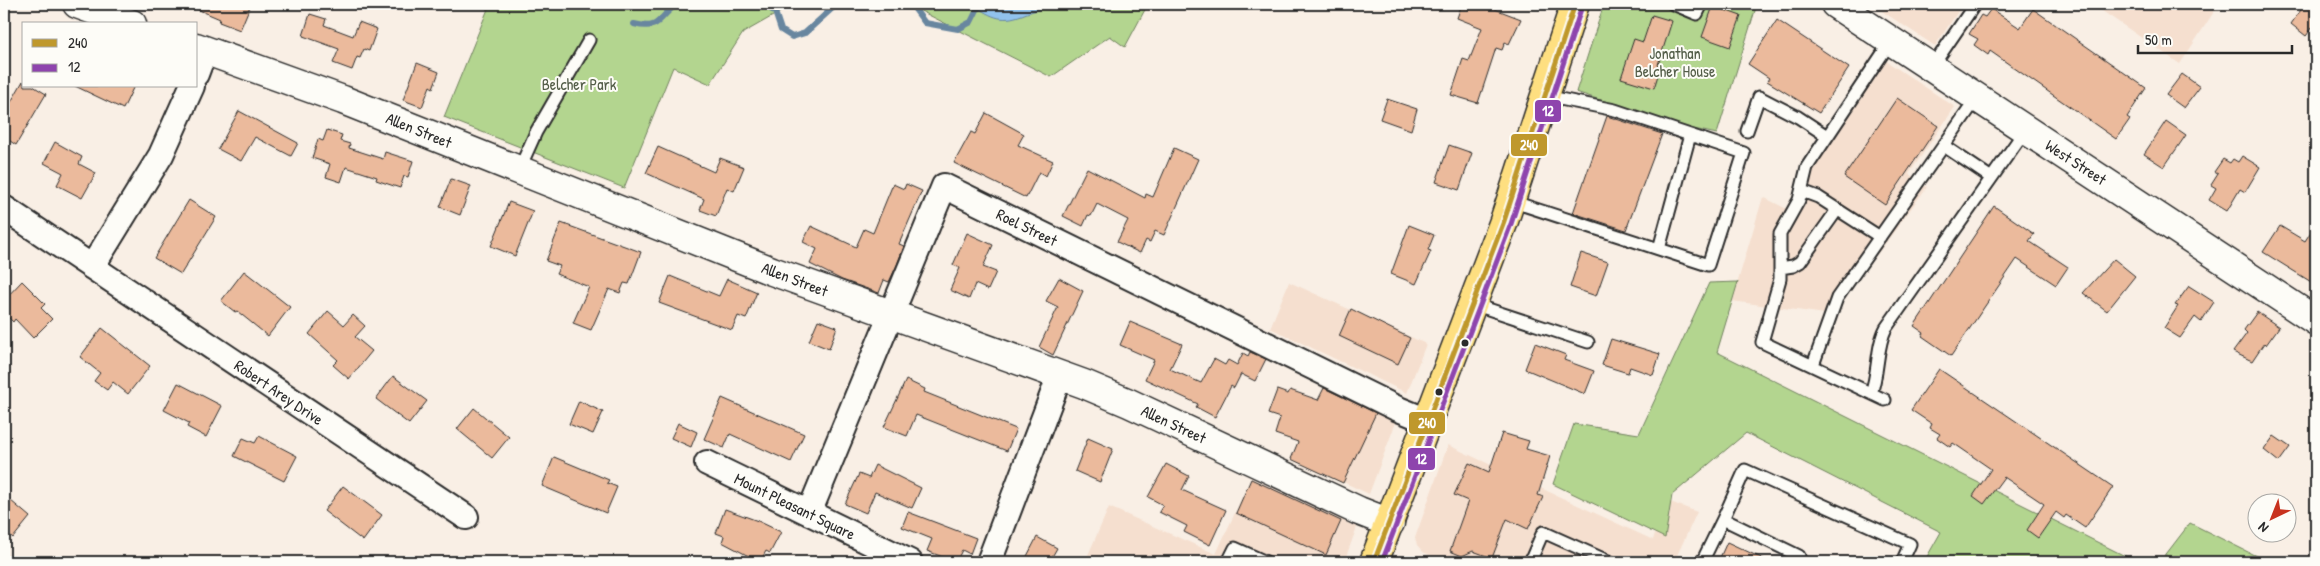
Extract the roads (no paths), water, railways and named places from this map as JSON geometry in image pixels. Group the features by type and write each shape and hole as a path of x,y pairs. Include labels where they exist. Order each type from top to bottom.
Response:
{"main road":[{"path":"1380,560 1390,523 1511,201 1575,4"}],"street":[{"path":"77,4 126,22"},
{"name":"West Street","path":"1835,4 2316,321"},
{"name":"Allen Street","path":"199,57 343,100 742,259 891,315 1060,375 1129,403 1359,511 1390,523"},
{"path":"92,267 162,155 191,88"},
{"name":"Roel Street","path":"809,513 944,186 1391,405 1428,421"},
{"name":"Robert Arey Drive","path":"4,208 466,516"},
{"path":"989,562 1060,375"},
{"name":"Mount Pleasant Square","path":"708,463 809,513 883,556 910,562"}],"lane":[{"path":"1673,4 1697,14 1702,4"},
{"path":"1932,68 1975,4"},
{"path":"519,170 536,132 589,40"},
{"path":"1886,400 1762,342 1777,291 1780,268 1780,234 1799,200 1806,167 1891,41"},
{"path":"1511,201 1708,266 1744,153 1615,110 1545,96"},
{"path":"1747,131 1759,97 1798,117 1827,136"},
{"path":"1813,365 1838,298 1977,98"},
{"path":"1871,393 1878,370 1883,334 1886,328 1990,177 2026,129"},
{"path":"1659,249 1690,135"},
{"path":"1944,146 1990,177"},
{"path":"1802,191 1818,197 1880,237"},
{"path":"1780,268 1793,266 1800,262 1837,210"},
{"path":"1473,304 1588,342"},
{"path":"1702,562 1745,470 1910,544 1902,562"},
{"path":"1723,519 1802,560"},
{"path":"1530,562 1543,532 1610,562"},
{"path":"1228,562 1234,548 1266,562"}],"water":[{"path":"972,4 1053,4 1005,19 986,13"}],"waterway":[{"path":"634,24 643,26 654,24 677,4"},
{"path":"764,4 775,12 781,30 792,37 805,33 837,4"},
{"path":"911,4 925,23 958,29 971,22 978,8"}],"park label":[{"name":"Jonathan Belcher House","path":"1675,62"},
{"name":"Belcher Park","path":"579,84"}]}
